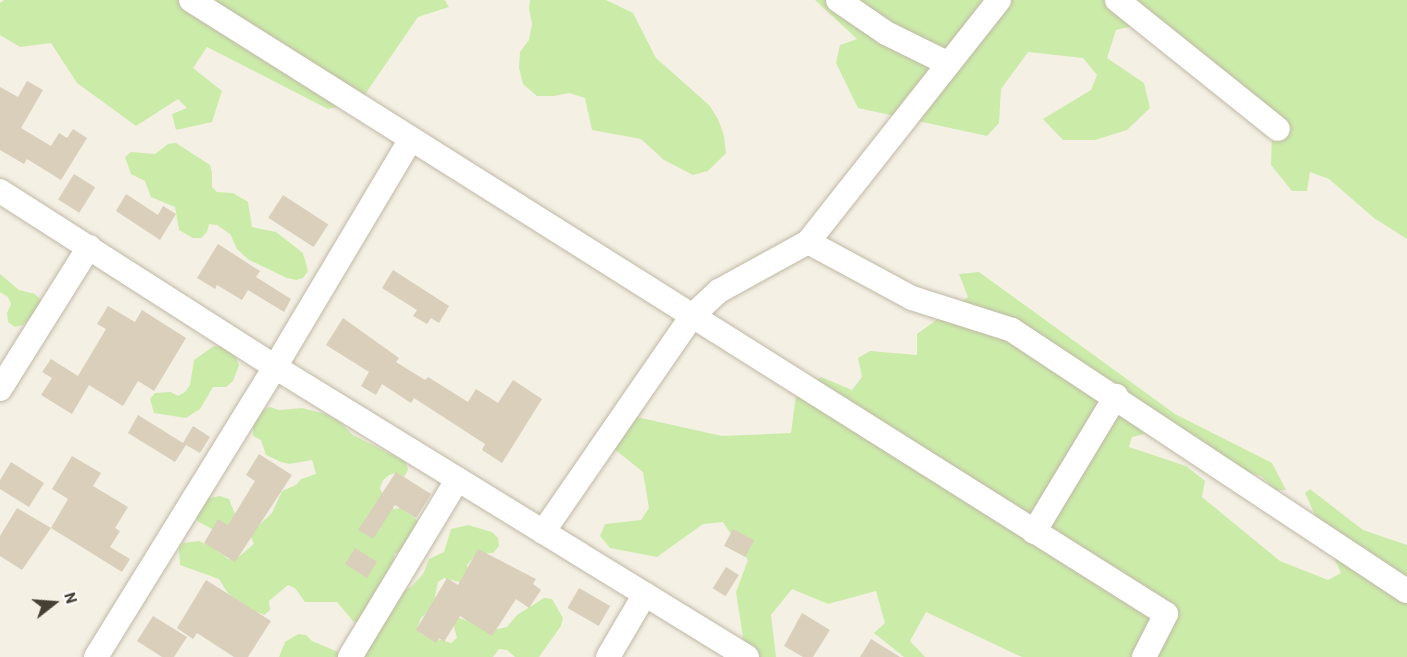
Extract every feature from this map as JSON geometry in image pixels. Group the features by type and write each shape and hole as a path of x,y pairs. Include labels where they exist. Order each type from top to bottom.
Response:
{"street":[{"path":"191,0 1166,614 1144,657"},
{"path":"838,0 886,33 947,63"},
{"path":"543,532 692,316 719,291 808,242 999,0"},
{"path":"1117,0 1278,129"},
{"path":"96,657 275,367 411,139"},
{"path":"0,191 275,367 747,657"},
{"path":"808,242 912,298 1012,330 1116,396 1407,591"},
{"path":"0,389 89,246"},
{"path":"1035,532 1116,396"},
{"path":"351,657 458,479"},
{"path":"608,657 645,594"}],"green space":[{"path":"4,0 445,0 449,7 418,17 359,103 328,109 207,47 193,68 222,91 212,122 176,130 172,114 187,108 178,99 136,126 77,83 51,43 20,47 0,35 0,3"},
{"path":"530,0 606,0 633,13 656,58 709,105 718,119 724,136 726,153 708,171 693,175 664,160 641,139 592,130 585,98 569,93 537,96 523,84 519,68 520,52 529,40 532,24"},
{"path":"815,0 1407,0 1407,239 1374,218 1329,179 1310,172 1307,191 1292,191 1271,165 1272,133 1133,26 1116,30 1107,58 1144,83 1150,108 1127,130 1095,140 1063,140 1043,119 1091,90 1097,75 1083,58 1028,52 1001,89 999,123 987,136 858,108 836,63 840,45 857,39"},
{"path":"176,143 210,165 212,187 217,192 233,193 248,202 252,227 276,232 303,253 308,271 303,278 296,280 287,278 249,260 237,249 230,234 217,225 209,224 207,232 201,238 193,238 179,230 175,207 151,197 145,181 131,174 125,157 131,152 155,154 168,144"},
{"path":"979,272 1175,414 1272,463 1286,490 1276,490 1261,476 1208,461 1165,429 1132,437 1129,447 1186,466 1205,481 1202,497 1280,561 1328,580 1341,573 1305,493 1310,489 1363,530 1407,545 1407,657 1022,657 926,612 910,641 925,657 904,657 874,633 885,623 876,591 828,604 792,589 771,615 776,657 746,657 736,592 748,560 723,522 703,524 657,557 610,548 600,536 605,524 641,520 649,508 643,472 608,444 632,416 722,436 791,433 796,395 821,377 852,390 862,377 858,358 870,351 917,355 917,334 968,297 959,274"},
{"path":"0,274 19,290 35,294 41,300 39,307 23,325 15,327 8,322 7,313 11,304 8,297 0,292"},
{"path":"214,346 222,347 236,357 239,365 233,381 226,387 213,387 200,409 186,418 154,413 150,399 155,393 171,392 178,396 185,392 190,385 194,360"},
{"path":"270,407 279,410 302,408 325,414 340,422 353,435 406,462 408,470 404,477 397,473 389,475 383,480 380,488 387,504 393,509 401,508 414,517 419,524 402,551 394,554 398,590 406,590 412,586 423,574 429,559 444,552 451,529 468,525 492,532 498,538 499,546 493,553 477,553 467,565 470,572 467,584 444,578 438,582 433,607 421,618 418,626 421,634 451,643 457,638 453,623 459,618 498,629 507,627 517,615 544,598 552,599 563,618 561,626 539,657 515,657 507,650 499,649 493,657 351,657 360,625 353,621 337,602 305,602 295,588 288,585 269,601 270,610 264,615 249,612 227,592 219,579 180,565 179,549 183,543 199,541 214,548 228,559 236,559 254,544 251,537 244,533 212,529 197,521 197,513 205,499 220,496 229,499 235,514 258,526 272,513 282,491 296,485 301,479 316,474 312,460 289,464 266,455 261,440 253,436 253,420 256,413"},
{"path":"298,634 306,635 312,641 350,657 279,657 285,642"}],"building":[{"path":"27,81 43,90 21,128 51,146 59,133 67,138 73,129 87,138 61,180 27,159 24,164 0,150 0,87 18,97"},
{"path":"74,174 95,187 79,213 58,199"},
{"path":"126,194 158,215 163,206 176,214 160,240 116,211"},
{"path":"283,195 328,224 314,247 268,218"},
{"path":"218,244 260,271 256,277 291,299 284,312 248,290 242,300 217,285 215,289 197,278"},
{"path":"393,270 449,306 439,323 431,318 427,324 413,316 417,310 382,288"},
{"path":"108,306 135,322 142,310 186,338 154,391 138,381 123,406 89,385 72,414 41,395 52,378 42,372 51,359 78,376 106,329 97,324"},
{"path":"343,318 399,358 396,362 425,380 428,377 468,402 476,389 498,403 513,380 542,399 502,463 482,450 485,444 414,398 411,403 382,384 376,395 361,386 369,372 326,345"},
{"path":"138,415 183,443 193,426 210,437 200,453 186,445 175,462 128,433"},
{"path":"259,454 292,475 235,562 204,543 218,519 228,525 255,481 246,475"},
{"path":"72,456 101,473 93,486 128,507 115,528 120,531 110,547 130,559 122,572 51,528 68,499 52,489"},
{"path":"11,462 44,483 29,507 0,489 0,480"},
{"path":"396,472 431,494 416,518 395,505 373,539 358,530"},
{"path":"17,508 51,528 22,570 0,556 0,536"},
{"path":"733,529 754,540 745,557 724,546"},
{"path":"355,548 377,562 367,578 345,564"},
{"path":"478,549 536,579 533,584 541,590 529,608 516,599 492,636 460,616 444,642 439,638 436,643 416,630 447,578 458,585"},
{"path":"726,567 739,575 725,596 713,588"},
{"path":"206,580 271,621 248,657 234,657 197,633 193,639 177,628"},
{"path":"579,588 610,606 599,626 568,608"},
{"path":"802,613 830,630 813,657 803,657 784,646"},
{"path":"153,616 187,637 174,657 162,657 137,641"},
{"path":"871,639 900,657 860,657"}]}
